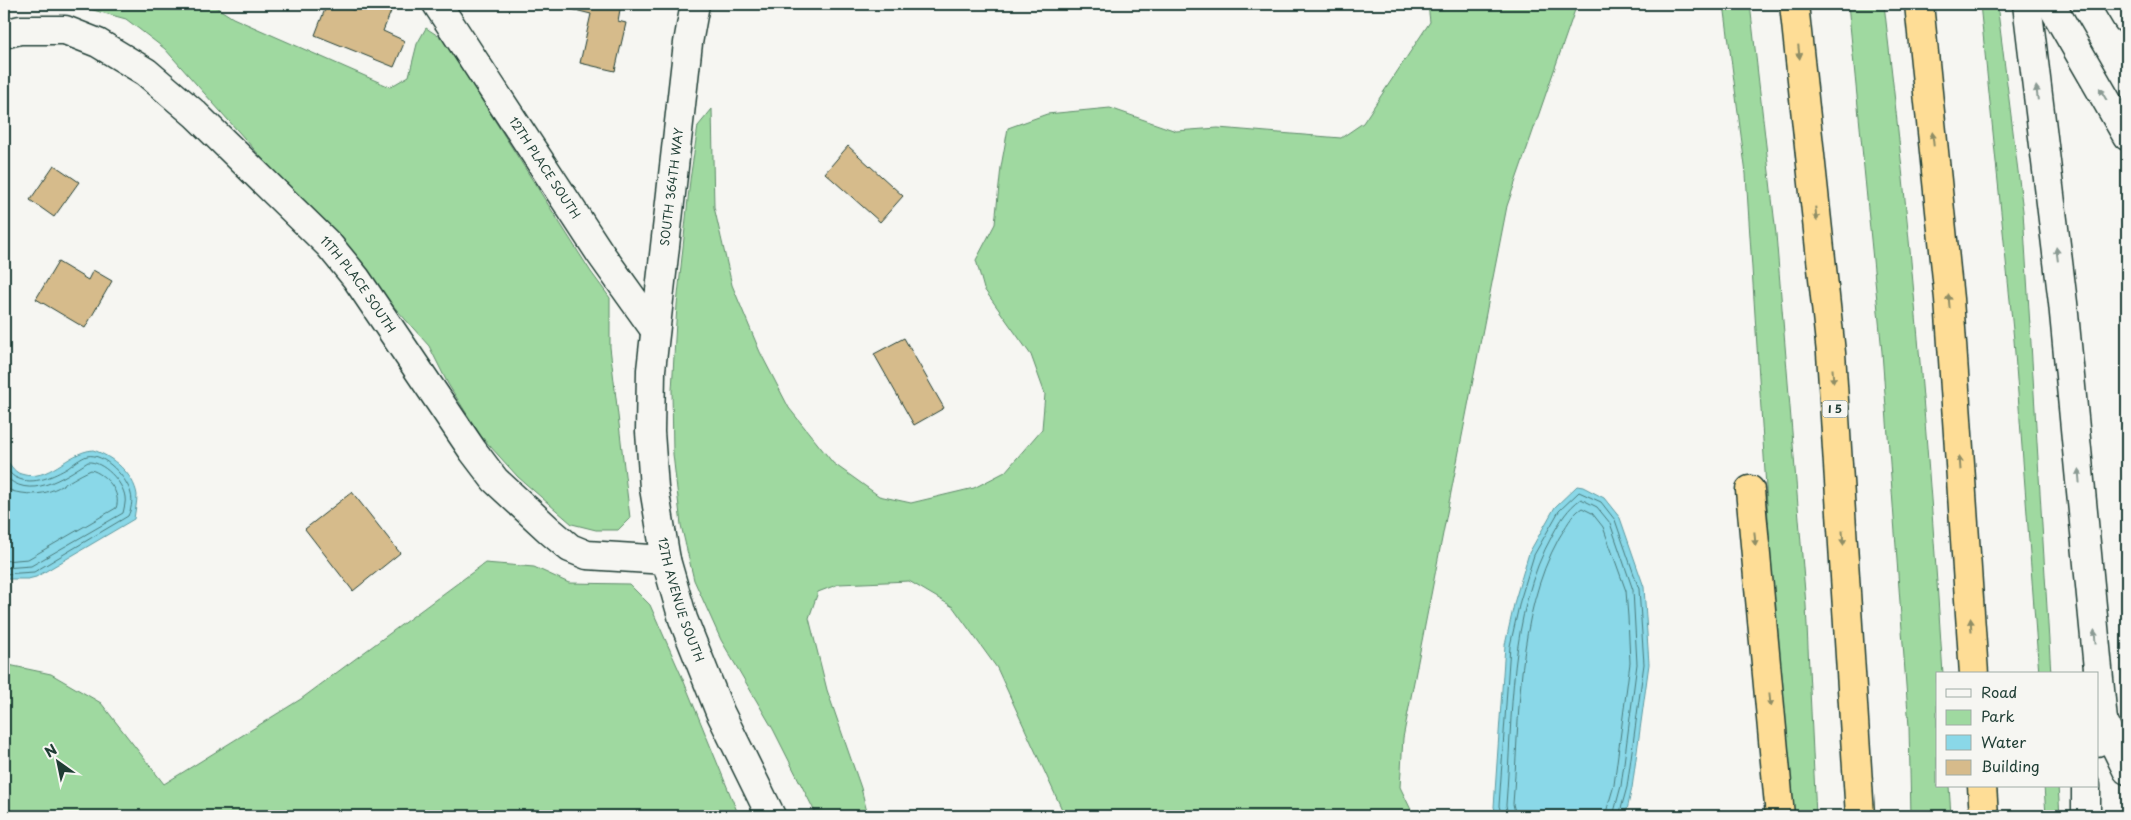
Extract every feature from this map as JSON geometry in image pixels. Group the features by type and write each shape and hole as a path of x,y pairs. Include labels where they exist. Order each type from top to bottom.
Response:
{"highway":[{"name":"I 5","path":"1794,4 1831,353 1860,816"},
{"path":"1918,4 1949,299 1974,672"},
{"path":"1750,490 1780,816"},
{"path":"1982,788 1984,816"}],"street":[{"name":"12TH PLACE SOUTH","path":"437,4 600,253 655,330"},
{"name":"SOUTH 364TH WAY","path":"651,370 695,4"},
{"path":"2027,4 2062,303 2095,672"},
{"path":"2051,4 2127,136"},
{"path":"2118,4 2127,19"},
{"name":"11TH PLACE SOUTH","path":"12,32 66,30 98,43 146,72 216,135 329,245 356,278 473,451 495,480 550,532 570,548 588,555 666,560"},
{"name":"12TH AVENUE SOUTH","path":"651,370 650,432 654,488 666,560 683,619 720,712 771,816"},
{"path":"2098,708 2100,731 2127,770"},
{"path":"2086,788 2086,816"}],"green space":[{"path":"71,4 211,4 233,18 390,87 409,76 417,44 426,28 443,39 591,272 610,298 610,347 630,518 618,530 596,530 572,524 518,477 480,435 448,384 429,346 165,49 126,19"},
{"path":"1428,4 1577,4 1507,206 1403,738 1400,787 1414,816 1065,816 997,668 953,607 909,581 839,584 818,592 809,618 827,690 861,788 868,816 817,816 773,729 721,640 694,580 681,525 673,454 672,390 677,305 690,180 698,126 712,109 714,207 732,285 760,352 789,408 833,463 879,496 911,503 974,488 1005,472 1042,429 1045,394 1031,355 984,289 976,260 995,224 1001,167 1008,128 1047,114 1110,108 1176,131 1218,128 1341,138 1363,123 1430,22"},
{"path":"1724,4 1750,4 1776,234 1806,605 1816,816 1787,816 1746,174"},
{"path":"1848,4 1884,4 1910,254 1938,590 1943,672 1936,672 1936,788 1949,788 1951,816 1911,816 1909,727 1882,352"},
{"path":"1980,4 1997,4 2023,211 2051,672 2039,672 2014,340"},
{"path":"485,563 534,567 569,583 629,584 650,605 682,677 739,816 4,816 4,664 51,674 101,703 164,784 301,699"},
{"path":"2044,788 2058,788 2060,816 2046,816"}],"water":[{"path":"93,450 114,461 132,480 137,495 134,519 36,577 4,579 4,459 18,473 31,476 49,471 75,456"},
{"path":"1577,486 1583,487 1604,498 1620,518 1644,587 1649,664 1632,788 1627,810 1623,816 1497,816 1494,807 1505,645 1515,600 1529,553 1555,507"}],"building":[{"path":"327,4 338,4 353,10 356,4 380,4 392,9 383,31 405,41 394,67 315,35"},
{"path":"572,4 621,4 618,21 626,23 615,71 580,63 591,14 571,9"},
{"path":"848,146 903,196 880,222 825,173"},
{"path":"54,165 79,182 54,217 30,200"},
{"path":"58,262 88,280 93,270 112,281 85,328 36,299"},
{"path":"904,338 944,408 914,425 874,354"},
{"path":"352,492 400,553 353,591 305,529"}]}
